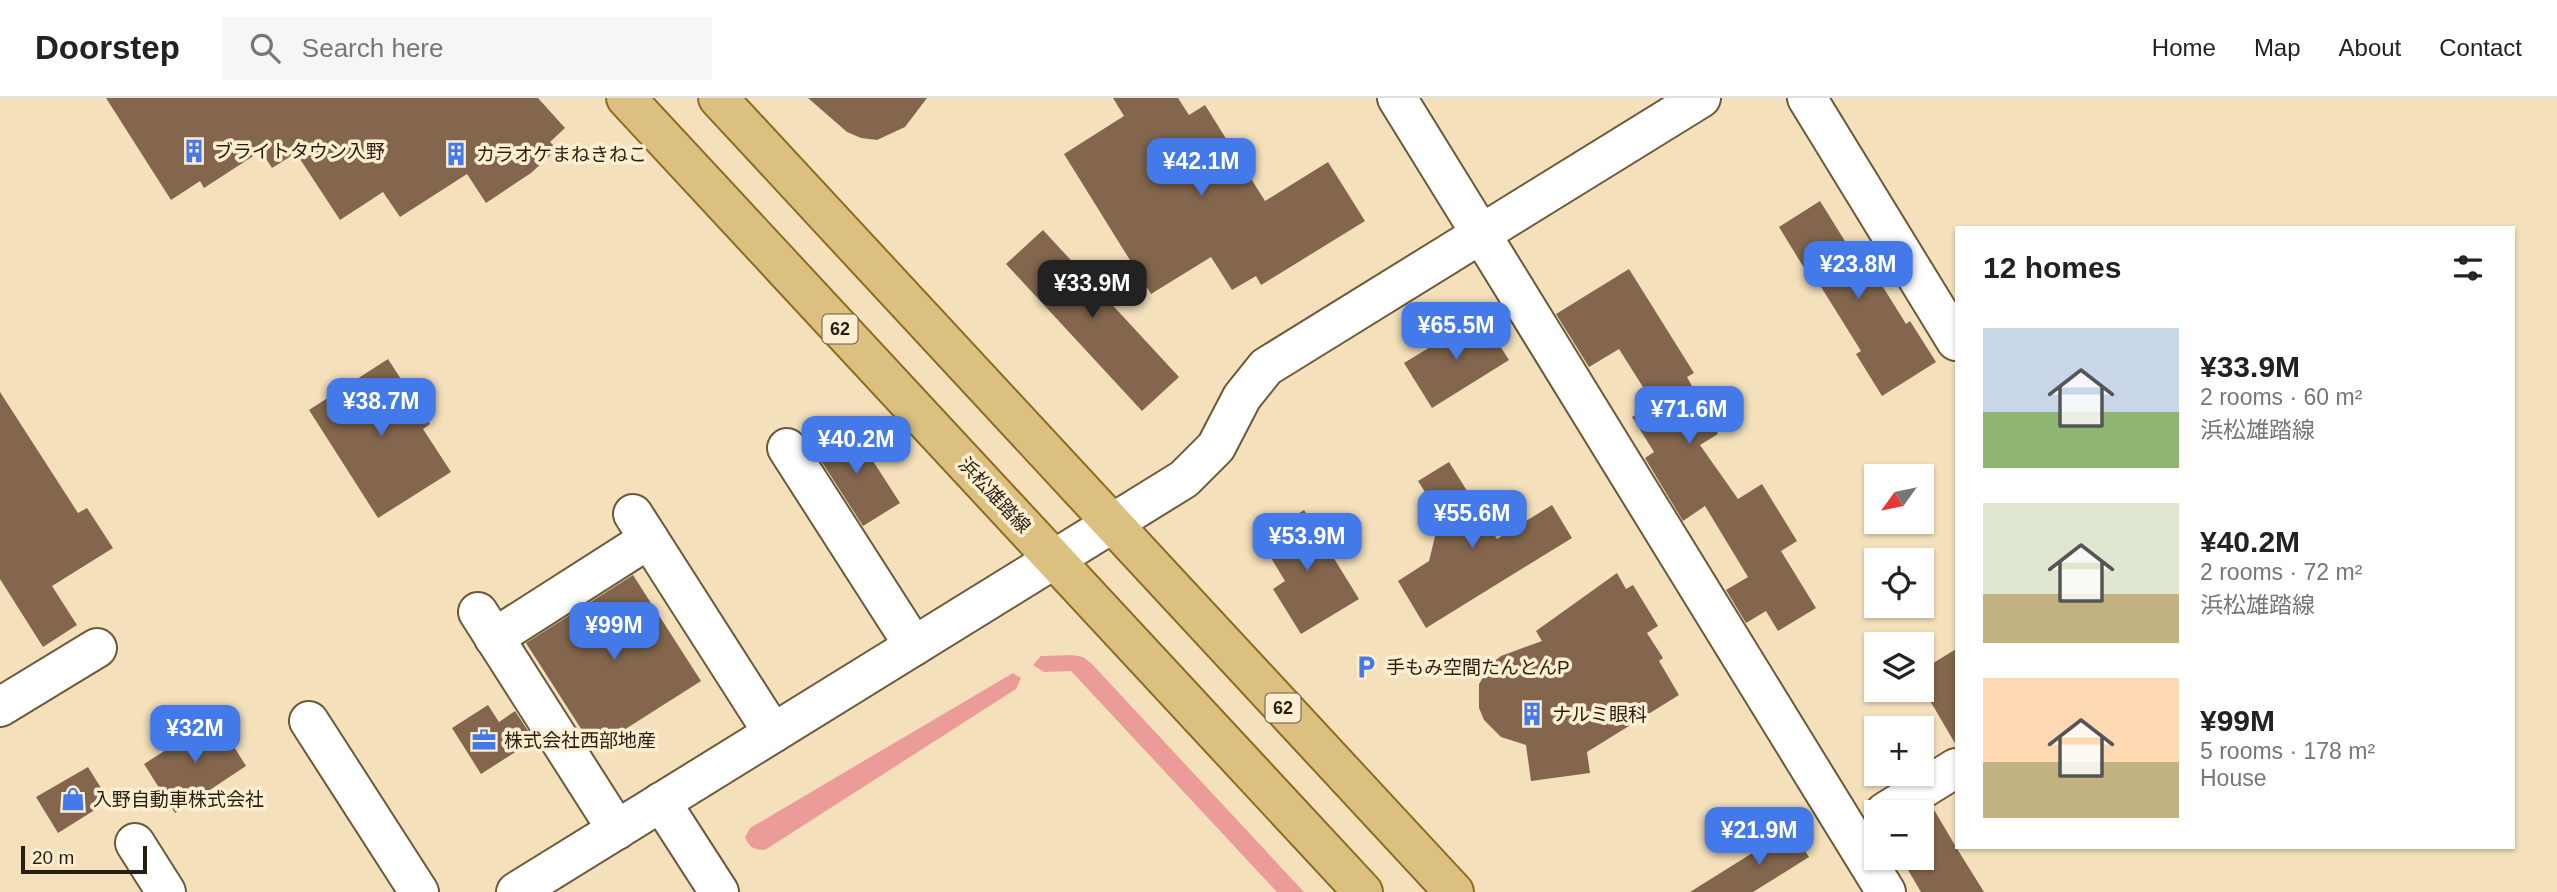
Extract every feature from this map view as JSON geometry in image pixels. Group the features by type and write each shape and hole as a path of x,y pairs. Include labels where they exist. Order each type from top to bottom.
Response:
{"main road":[{"name":"浜松雄踏線","path":"626,98 1363,892"},
{"name":"62","path":"718,98 1454,892"}],"street":[{"path":"1397,98 1481,234 1863,826 1886,892"},
{"path":"516,892 1184,479 1202,465 1216,447 1252,380 1266,367 1701,98"},
{"path":"1807,98 1955,339"},
{"path":"787,448 914,646"},
{"path":"617,830 486,625 641,526 773,733"},
{"path":"0,707 97,648"},
{"path":"309,721 419,892"},
{"path":"1904,800 1955,769"},
{"path":"662,802 719,892"},
{"path":"135,844 166,892"}],"shaded area":[{"path":"1041,656 1083,657 1092,664 1304,892 1277,892 1071,671 1044,672 1033,665"},
{"path":"1013,673 1021,678 1016,689 765,850 754,849 748,843 745,837 750,828"}],"building":[{"path":"106,98 538,98 565,128 550,142 557,149 531,173 486,203 467,174 400,217 383,192 340,220 296,153 272,168 261,151 204,188 200,181 171,200"},
{"path":"808,98 927,98 905,127 877,140 861,138 847,132"},
{"path":"1113,98 1178,98 1189,115 1205,105 1265,201 1328,162 1365,221 1261,285 1256,276 1232,290 1211,257 1151,294 1064,154 1124,116"},
{"path":"1820,201 1858,262 1865,258 1906,324 1910,321 1936,362 1882,396 1856,354 1861,351 1813,274 1809,276 1779,227"},
{"path":"1043,230 1179,377 1142,411 1006,264"},
{"path":"1629,269 1694,373 1687,377 1718,434 1700,445 1738,499 1762,484 1797,541 1781,551 1816,608 1778,631 1766,611 1746,623 1726,590 1748,577 1705,506 1683,521 1645,458 1654,452 1632,417 1653,403 1619,349 1589,367 1556,314"},
{"path":"1481,316 1509,360 1432,408 1404,363"},
{"path":"388,359 430,424 423,429 451,472 378,518 309,410"},
{"path":"0,392 78,513 87,508 113,548 52,586 77,625 43,647 0,579"},
{"path":"842,426 857,452 864,447 900,503 863,526 811,445"},
{"path":"1449,462 1497,539 1552,505 1572,538 1426,628 1398,581 1429,561 1440,516 1418,481"},
{"path":"1304,510 1359,599 1301,634 1273,589 1285,581 1259,538"},
{"path":"1617,573 1626,589 1633,585 1658,626 1647,633 1663,658 1659,661 1679,695 1587,752 1590,773 1531,781 1526,745 1501,737 1484,720 1479,708 1479,684 1492,663 1501,656 1542,641 1536,631"},
{"path":"633,575 701,681 594,749 526,643"},
{"path":"1955,650 1955,743 1931,702 1934,702 1934,663"},
{"path":"488,705 499,722 515,711 534,740 481,774 452,728"},
{"path":"216,718 246,766 175,813 144,764"},
{"name":"入野自動車株式会社","path":"88,767 109,801 58,833 36,797"},
{"path":"1934,810 1955,849 1984,892 1921,892 1908,870 1934,870"},
{"path":"1791,829 1809,857 1753,892 1690,892"}],"place":[{"name":"ブライトタウン入野","path":"194,151"},
{"name":"カラオケまねきねこ","path":"456,154"},
{"name":"手もみ空間たんとんP","path":"1366,667"},
{"name":"ナルミ眼科","path":"1532,714"},
{"name":"株式会社西部地産","path":"484,740"},
{"name":"入野自動車株式会社","path":"73,799"}]}
